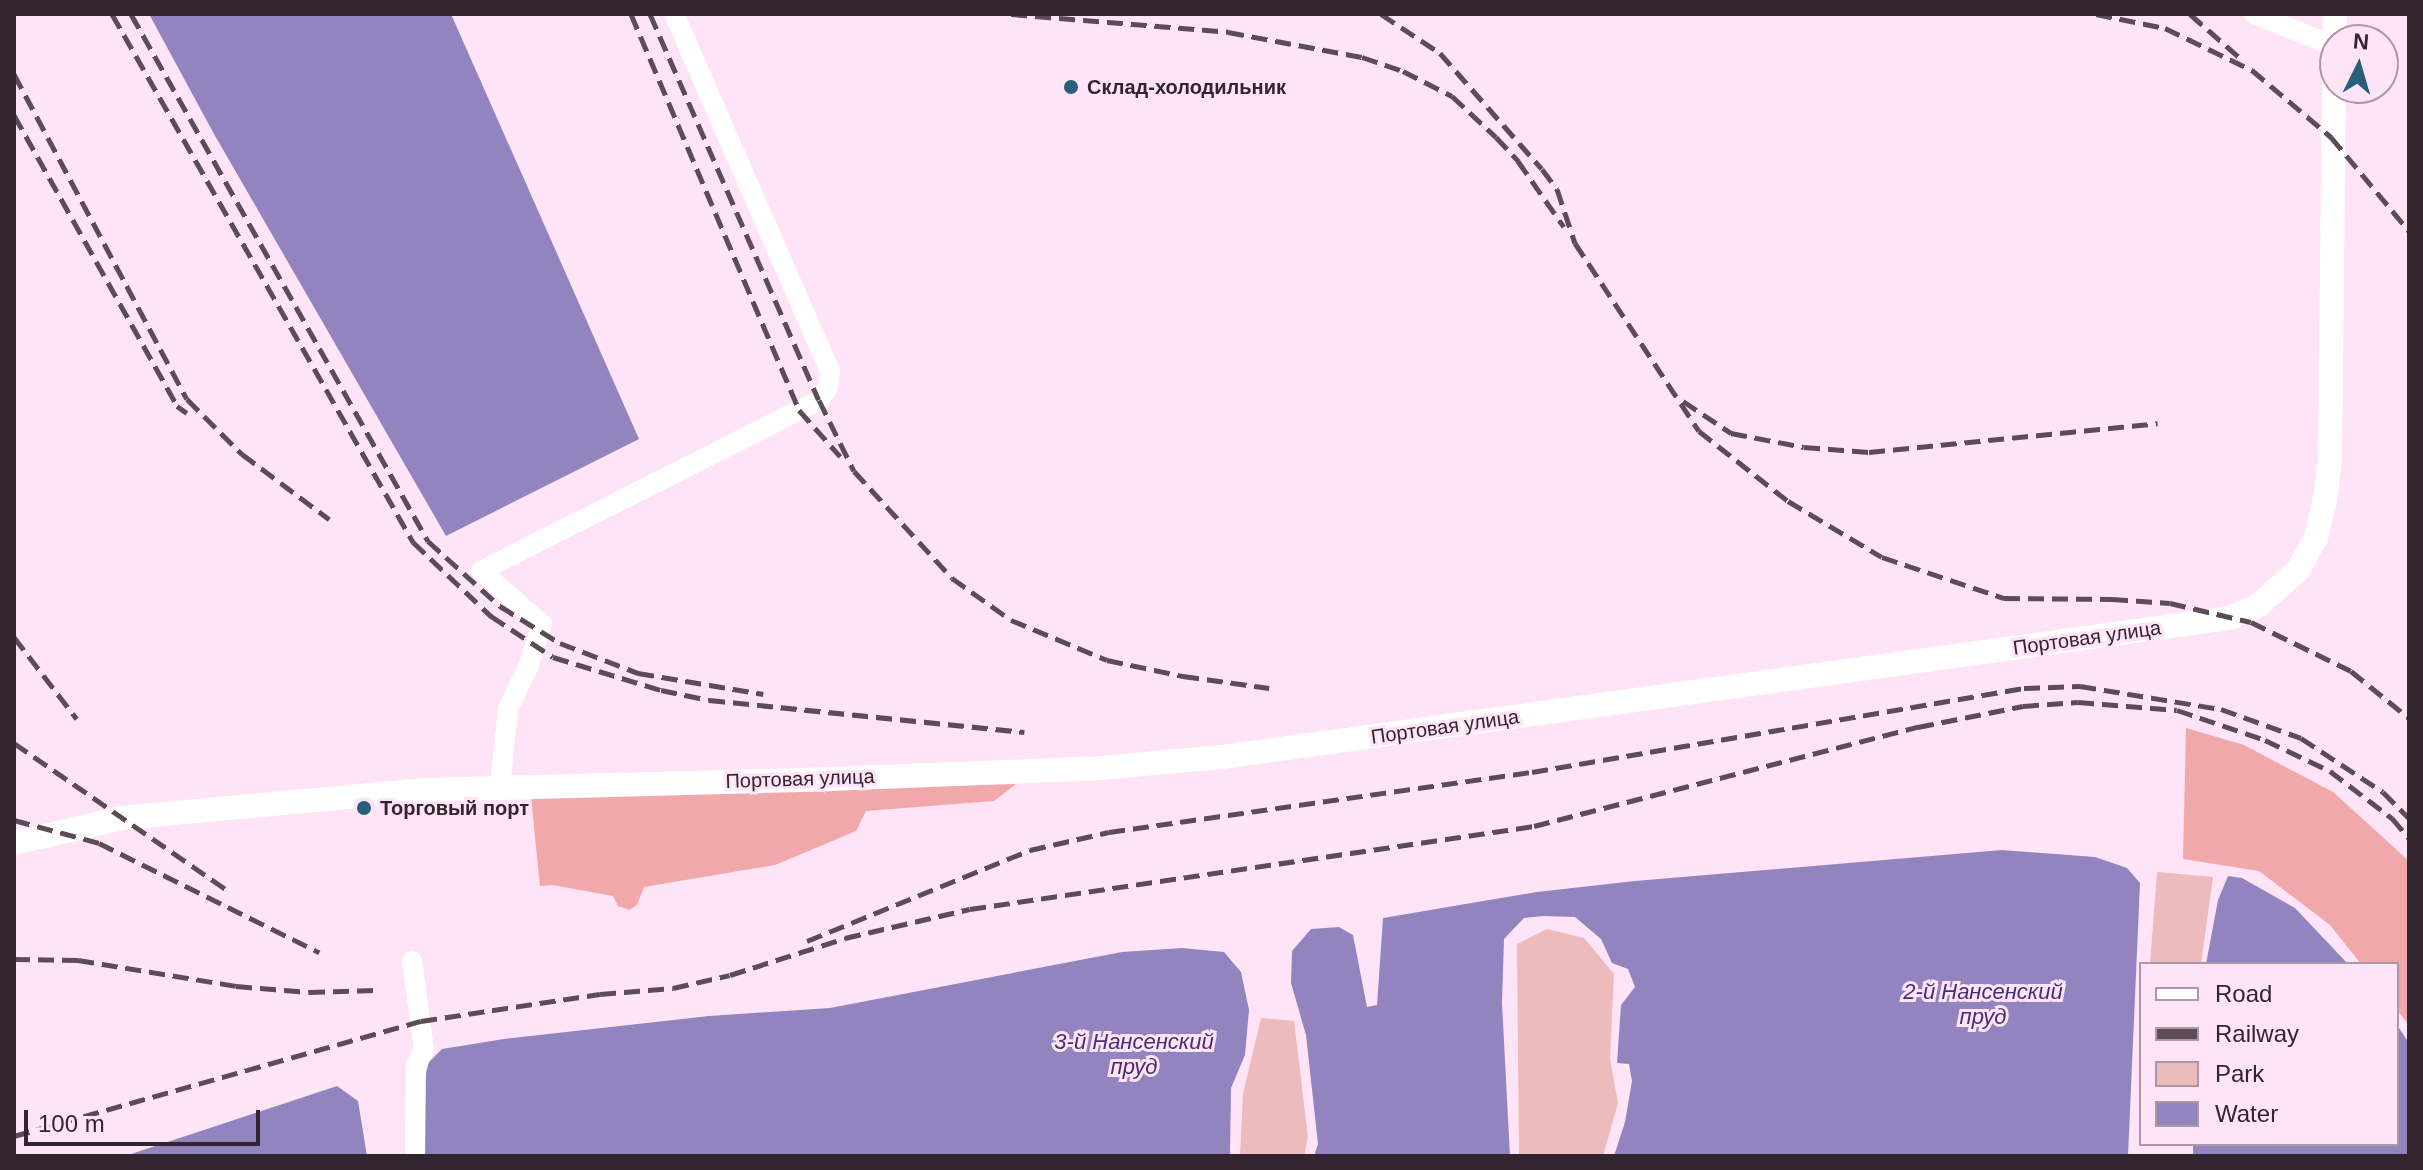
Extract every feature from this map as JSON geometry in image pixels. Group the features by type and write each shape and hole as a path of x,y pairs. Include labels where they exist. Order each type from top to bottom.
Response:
{"main road":[{"name":"Портовая улица","path":"14,843 122,818 381,793 500,786 830,779 1100,768 1222,757 2230,618 2259,605 2298,570 2316,538 2325,500 2330,460 2333,104"}],"street":[{"path":"500,786 508,709 529,665 542,624 481,571 819,400 828,387 830,371 674,14"},
{"path":"2254,14 2319,40"},
{"path":"412,961 424,1050 416,1065 415,1156"}],"green space":[{"path":"2157,872 2213,877 2201,962 2150,962"},
{"path":"1547,929 1584,938 1614,974 1610,1059 1618,1103 1603,1156 1519,1156 1517,944"},
{"path":"1261,1018 1294,1021 1308,1137 1304,1156 1240,1156 1243,1094"}],"shaded area":[{"path":"2186,728 2244,745 2333,792 2409,861 2409,1025 2399,1012 2399,962 2359,962 2330,925 2259,871 2183,859"},
{"path":"1016,784 994,801 866,811 856,831 775,865 644,887 637,905 629,910 618,906 613,896 553,885 540,886 531,797"}],"water":[{"path":"149,14 451,14 639,439 446,536 214,134"},
{"name":"2-й Нансенский пруд","path":"2002,850 2095,857 2127,868 2140,883 2128,1156 1614,1156 1625,1122 1632,1081 1629,1064 1617,1063 1621,1005 1635,987 1628,969 1612,963 1601,939 1575,917 1543,916 1524,918 1504,939 1502,1003 1510,1156 1314,1156 1318,1144 1306,1035 1291,983 1292,951 1311,929 1339,927 1353,935 1367,1007 1377,1005 1383,918 1537,892 1635,881"},
{"path":"2228,876 2242,878 2295,908 2346,962 2206,962 2218,900"},
{"name":"3-й Нансенский пруд","path":"1182,948 1224,952 1241,972 1249,1010 1245,1055 1231,1088 1230,1156 423,1156 422,1088 429,1062 442,1049 709,1016 830,1008 1122,952"},
{"path":"2399,1028 2409,1043 2409,1156 2193,1156 2193,1146 2399,1146"},
{"path":"337,1086 358,1101 367,1156 125,1156"}],"railway":[{"path":"112,14 413,542 491,616 553,657 661,690 709,700 1024,732"},
{"path":"131,14 428,541 500,606 560,643 638,673 763,694"},
{"path":"631,14 799,410 840,456"},
{"path":"650,14 819,400 854,471 952,578 1011,620 1107,660 1183,676 1269,688"},
{"path":"1011,14 1228,32 1362,57 1403,71 1452,96 1496,137 1518,161 1564,227"},
{"path":"1381,14 1440,53 1542,169 1557,189 1575,243 1699,431 1788,501 1882,557 2004,598 2170,603 2251,622 2351,671 2409,718"},
{"path":"2096,14 2165,28 2252,70 2331,137 2409,231"},
{"path":"2190,14 2239,57"},
{"path":"14,74 187,399 242,454 329,519"},
{"path":"14,115 177,406 187,413"},
{"path":"1683,401 1731,433 1804,447 1869,452 2158,423"},
{"path":"14,637 77,719"},
{"path":"807,941 1030,850 1109,832 1532,772 2024,688 2080,686 2221,709 2301,738 2383,792 2409,818"},
{"path":"14,1136 421,1021 600,994 673,988 730,975 845,938 970,909 1534,826 1918,727 2023,706 2078,702 2177,710 2265,740 2330,771 2392,818 2409,838"},
{"path":"14,743 226,889"},
{"path":"14,820 99,843 319,952"},
{"path":"14,959 78,960 236,986 309,992 376,990"}],"place":[{"name":"Склад-холодильник","path":"1071,87"},
{"name":"Торговый порт","path":"364,808"}]}
